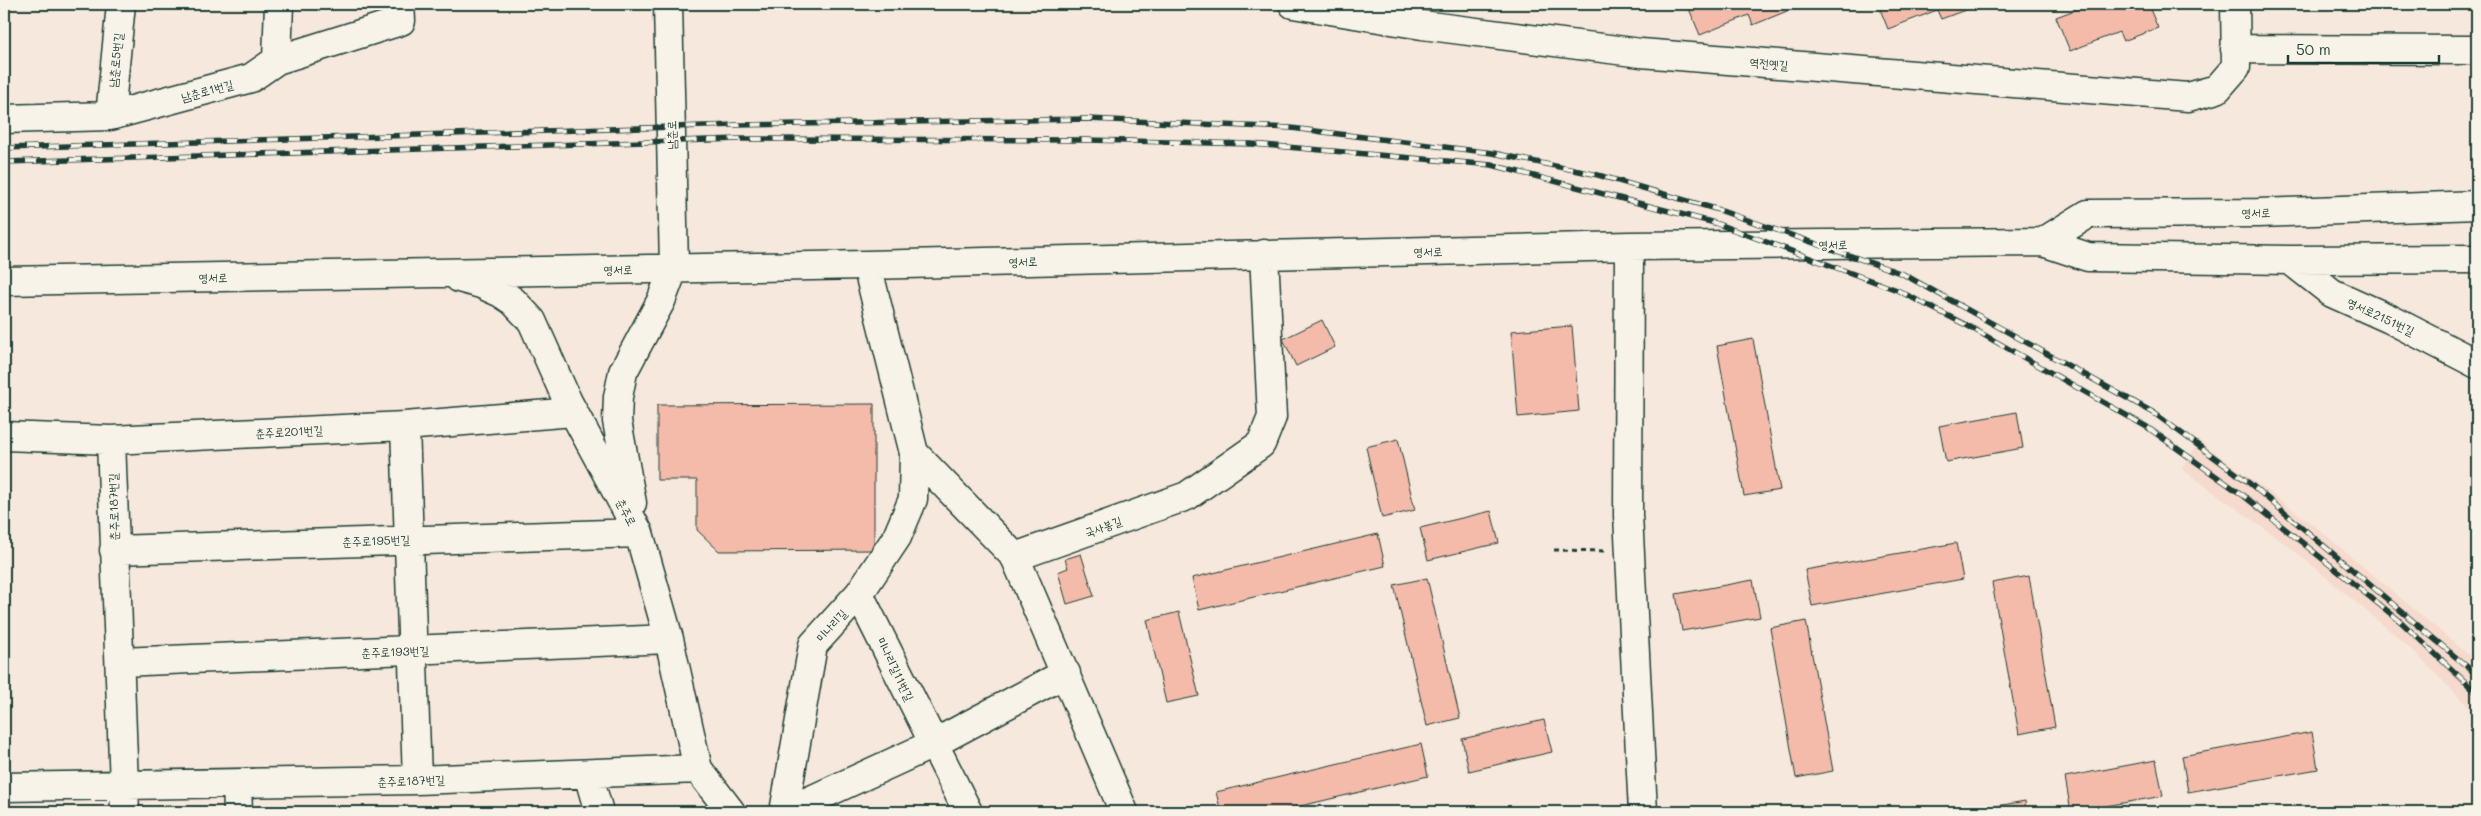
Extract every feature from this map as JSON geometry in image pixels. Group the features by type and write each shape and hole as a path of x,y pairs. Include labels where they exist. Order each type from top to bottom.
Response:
{"street":[{"name":"남춘로5번길","path":"110,116 121,4"},
{"path":"277,60 279,4"},
{"name":"남춘로","path":"668,4 674,267"},
{"name":"역전옛길","path":"1293,4 1422,24 1640,53 2188,97 2217,89 2235,58"},
{"path":"2235,4 2235,58 2477,50"},
{"name":"남춘로1번길","path":"4,119 110,116 251,78 277,60 401,13"},
{"name":"영서로","path":"2043,242 2088,214 2258,213 2477,205"},
{"name":"영서로","path":"4,281 674,267 867,265 1629,246 2043,242 2088,257 2290,260 2477,259"},
{"path":"1629,246 1628,515 1643,812"},
{"name":"국사봉길","path":"1015,558 1187,496 1261,444 1272,417 1264,254"},
{"name":"영서로2151번길","path":"2290,260 2332,293 2390,319 2477,364"},
{"name":"미나리길","path":"785,812 813,645 859,594 897,537 913,499 914,453 867,265"},
{"path":"639,533 622,454 617,421 618,397 623,372 661,301 674,267"},
{"name":"춘주로","path":"438,273 481,284 500,293 518,306 532,321 573,412 639,533 669,639 698,768 731,812"},
{"name":"춘주로201번길","path":"4,436 111,440 405,426 573,412"},
{"path":"405,426 418,780"},
{"name":"춘주로187번길","path":"111,440 114,550 121,662 124,784"},
{"name":"미나리길","path":"914,453 1015,558"},
{"name":"춘주로195번길","path":"114,550 639,533"},
{"path":"1015,558 1066,673 1124,812"},
{"name":"미나리길11번길","path":"859,594 968,812"},
{"name":"춘주로193번길","path":"121,662 669,639"},
{"path":"785,812 933,744 1066,673"},
{"name":"춘주로187번길","path":"4,787 418,780 698,768"},
{"path":"588,774 599,812"},
{"path":"124,784 125,812"},
{"path":"237,784 238,812"}],"path":[{"path":"1554,550 1630,551"}],"shaded area":[{"path":"2199,441 2311,523 2477,662 2477,715 2407,645 2290,547 2182,469"}],"building":[{"path":"1687,4 1784,4 1787,11 1753,25 1749,15 1700,35"},
{"path":"1878,4 1975,4 1976,6 1941,19 1937,10 1888,29"},
{"path":"2091,4 2158,4 2149,7 2158,28 2123,41 2119,32 2070,51 2056,17"},
{"path":"1322,320 1335,347 1296,366 1283,339"},
{"path":"1572,326 1579,411 1518,417 1511,331"},
{"path":"1753,339 1780,490 1744,496 1717,346"},
{"path":"874,404 874,550 719,551 697,530 697,480 657,480 657,405"},
{"path":"2017,412 2023,448 1946,462 1939,426"},
{"path":"1398,439 1415,510 1382,518 1366,447"},
{"path":"1491,511 1499,543 1428,560 1420,528"},
{"path":"1378,534 1385,566 1199,610 1192,578"},
{"path":"1956,543 1963,579 1812,606 1805,570"},
{"path":"1081,554 1094,596 1067,604 1058,572 1068,568 1065,559"},
{"path":"2029,576 2055,727 2019,734 1992,583"},
{"path":"1427,578 1460,718 1427,726 1394,585"},
{"path":"1753,580 1760,617 1682,631 1676,594"},
{"path":"1179,612 1199,696 1166,703 1147,620"},
{"path":"1806,621 1833,771 1796,778 1770,628"},
{"path":"1544,720 1552,752 1469,771 1462,739"},
{"path":"2312,732 2318,769 2188,792 2182,756"},
{"path":"1421,744 1428,776 1275,812 1221,812 1216,792"},
{"path":"2156,760 2163,796 2071,812 2065,777"},
{"path":"2025,801 2026,812 1963,812"}],"railway":[{"path":"4,148 737,125 1088,119 1291,128 1493,153 1598,175 1719,210 1903,274 2154,413 2248,482 2477,675"},
{"path":"4,162 740,139 1087,140 1252,144 1492,165 1715,223 1897,290 1970,327 2147,427 2244,496 2400,621 2477,693"}]}
